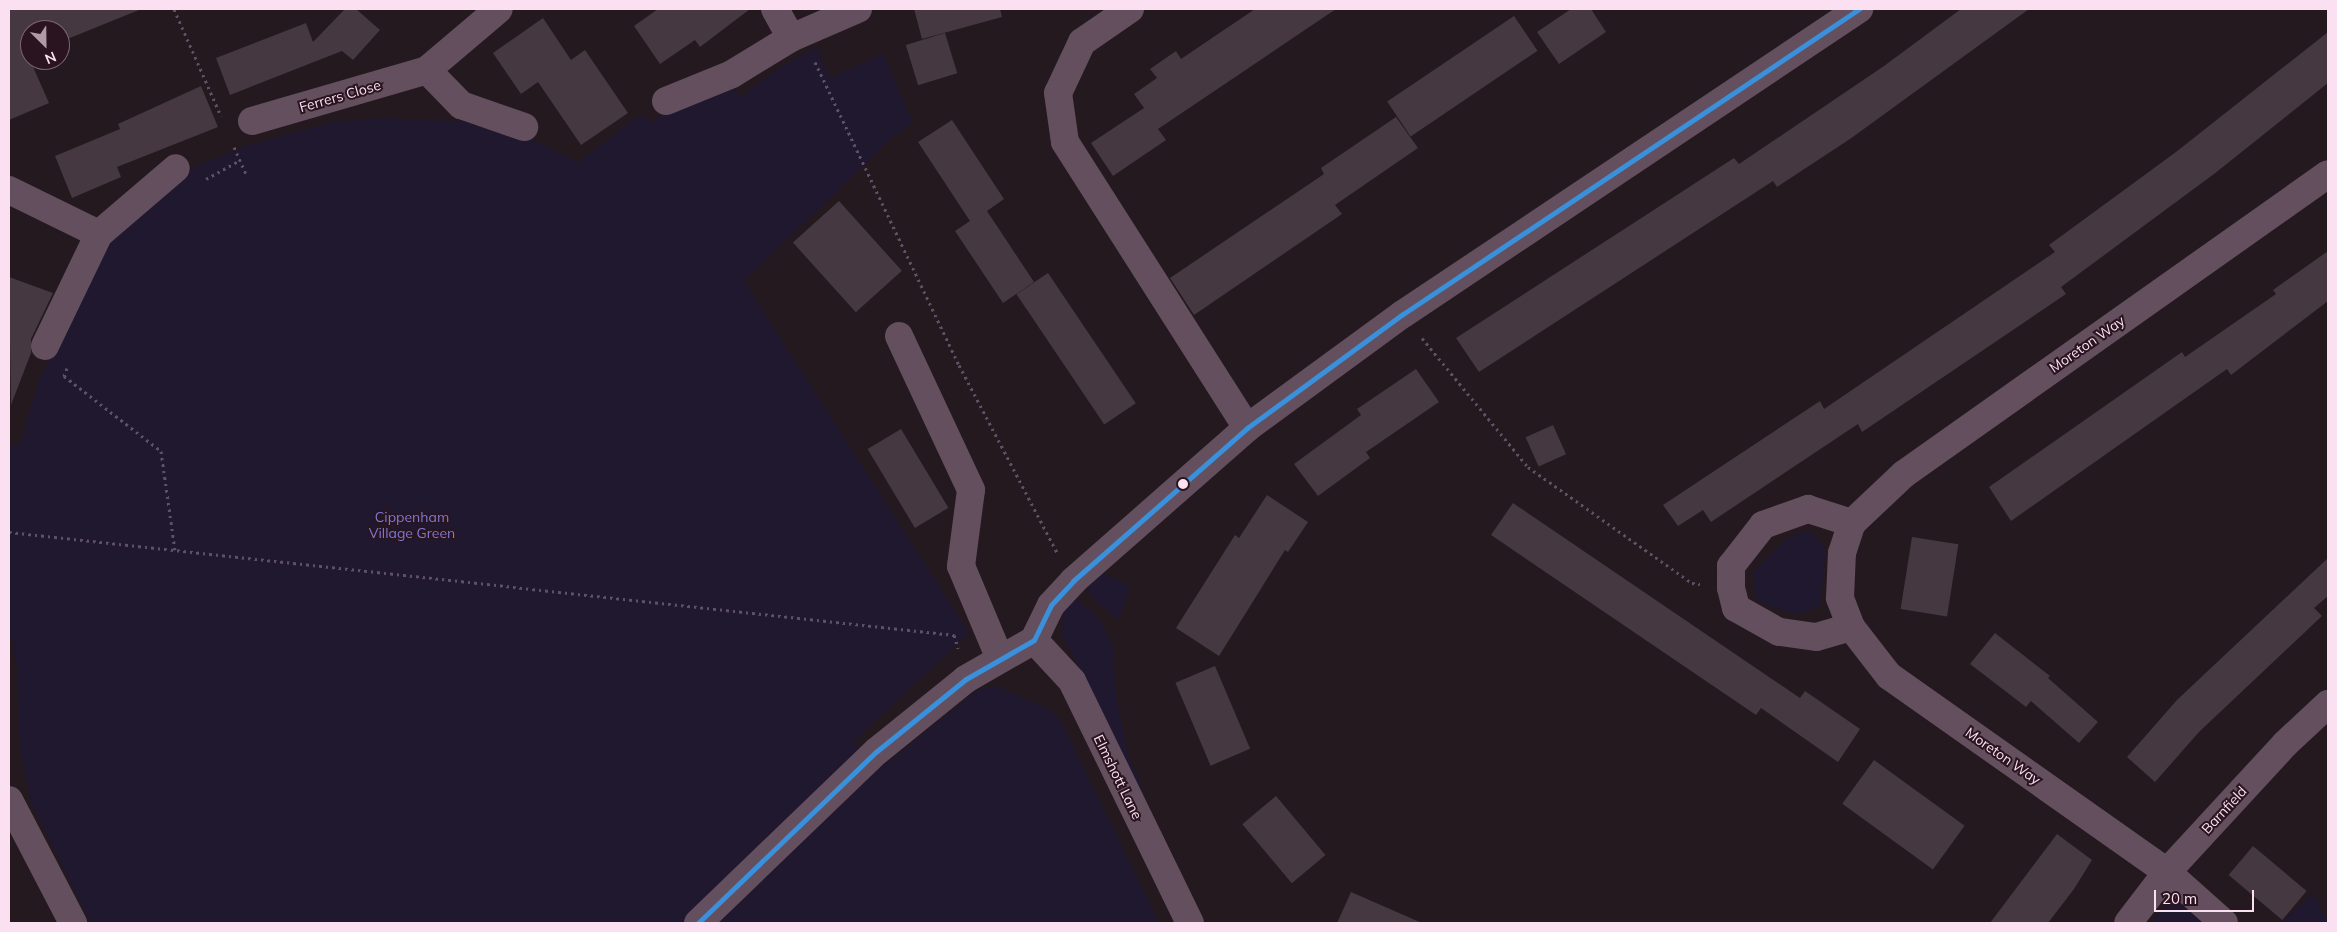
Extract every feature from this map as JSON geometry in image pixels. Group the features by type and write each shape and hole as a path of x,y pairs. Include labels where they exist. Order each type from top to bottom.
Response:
{"street":[{"name":"Ferrers Close","path":"252,121 427,70 499,9"},
{"path":"775,9 796,35"},
{"path":"666,102 732,74 796,35 858,9"},
{"path":"1130,9 1082,42 1058,93 1065,142 1247,428"},
{"path":"698,923 877,751 966,679 1034,640 1051,605 1073,581 1247,428 1402,314 1859,9"},
{"path":"427,70 461,105 524,126"},
{"path":"45,346 94,244 176,168"},
{"name":"Moreton Way","path":"2224,923 2167,872 1889,676 1851,627 1840,598 1842,553 1852,523 1904,474 2328,174"},
{"path":"9,190 94,244"},
{"path":"900,336 971,490 961,566 1000,659"},
{"path":"1851,627 1816,637 1779,632 1736,608 1730,588 1731,566 1763,525 1808,509 1852,523"},
{"name":"Elmshott Lane","path":"1034,640 1072,681 1190,923"},
{"name":"Barnfield","path":"2128,923 2167,872 2285,744 2328,704"},
{"path":"9,800 73,923"}],"path":[{"path":"174,9 224,124"},
{"path":"796,35 959,365 1073,581"},
{"path":"232,142 246,174"},
{"path":"197,184 240,160"},
{"path":"1402,314 1528,467 1692,583 1730,588"},
{"path":"70,358 64,376 160,451 175,550"},
{"path":"9,532 954,635 966,679"}],"green space":[{"name":"Cippenham Village Green","path":"817,47 830,78 883,54 913,123 893,137 744,281 969,633 853,742 880,768 977,690 997,686 1042,706 1059,717 1159,923 91,923 31,802 19,743 18,674 12,637 9,638 9,445 20,446 38,382 94,266 114,234 194,167 249,145 333,122 384,118 472,122 531,139 578,162 642,114 651,123 696,85 719,79 742,96 780,68"},
{"path":"1808,530 1826,548 1820,607 1795,614 1756,601 1752,573 1789,537"},
{"path":"1102,572 1130,586 1119,619 1093,599 1086,584"},
{"path":"1072,595 1095,614 1112,643 1117,700 1129,758 1143,787 1137,789 1062,634 1063,605"},
{"path":"2313,893 2328,923 2281,923"},
{"path":"2172,897 2204,923 2151,923"}],"building":[{"path":"9,9 139,9 70,38 70,20 20,20 20,70 34,70 49,103 9,120"},
{"path":"345,9 356,9 380,30 353,60 342,51 230,95 216,58 306,23 313,42"},
{"path":"658,9 750,9 700,47 695,40 660,64 634,26"},
{"path":"914,9 1000,9 1002,17 922,39"},
{"path":"1255,9 1336,9 1158,129 1166,140 1113,176 1091,143 1144,108 1134,94 1157,78 1150,69 1176,51 1181,59"},
{"path":"1571,9 1591,9 1606,32 1559,64 1537,32"},
{"path":"1961,9 2029,9 1850,139 1777,187 1773,181 1479,372 1456,338 1734,158 1739,164 1884,66"},
{"path":"1514,16 1537,51 1411,136 1387,102"},
{"path":"543,18 571,60 585,50 628,113 581,145 538,82 521,94 493,53"},
{"path":"2328,32 2328,83 2214,174 2061,287 2066,294 1862,432 1858,424 1711,522 1703,510 1678,526 1663,505 1820,401 1824,409 2055,252 2049,245 2176,152"},
{"path":"945,33 957,73 918,85 906,45"},
{"path":"201,86 218,127 117,167 121,177 72,198 55,156 120,129 118,124"},
{"path":"1396,117 1418,148 1335,205 1342,214 1194,315 1170,278 1324,174 1321,168"},
{"path":"952,120 1004,199 987,211 1034,282 1003,303 955,231 970,221 918,142"},
{"path":"839,201 902,271 856,312 793,242"},
{"path":"2328,251 2328,301 2231,375 2227,369 2011,521 1989,487 2182,352 2185,357 2276,294 2273,290"},
{"path":"1048,273 1136,403 1104,424 1016,294"},
{"path":"9,277 53,293 31,339 31,353 11,405"},
{"path":"1416,369 1439,402 1366,452 1370,458 1318,496 1294,464 1361,415 1357,409"},
{"path":"1553,425 1566,454 1539,466 1526,437"},
{"path":"901,429 948,508 915,528 868,449"},
{"path":"1267,495 1308,522 1288,552 1285,550 1219,656 1176,628 1235,535 1239,538"},
{"path":"1513,503 1800,698 1805,691 1860,729 1838,762 1761,708 1756,715 1491,535"},
{"path":"1912,537 1958,544 1947,616 1901,609"},
{"path":"2328,558 2328,596 2314,608 2322,616 2199,732 2155,782 2127,757 2177,700"},
{"path":"1995,633 2050,676 2048,678 2098,722 2079,743 2031,701 2026,707 1970,664"},
{"path":"1215,666 1250,749 1211,766 1175,683"},
{"path":"1874,760 1965,826 1933,870 1842,804"},
{"path":"1276,796 1325,855 1292,883 1242,824"},
{"path":"2057,834 2092,860 2074,889 2048,923 1990,923"},
{"path":"2253,846 2307,891 2282,920 2229,875"},
{"path":"1351,892 1422,923 1337,923"}],"transit line":[{"path":"698,923 877,751 966,679 1034,640 1051,605 1073,581 1247,428 1403,314 1859,9"}]}
